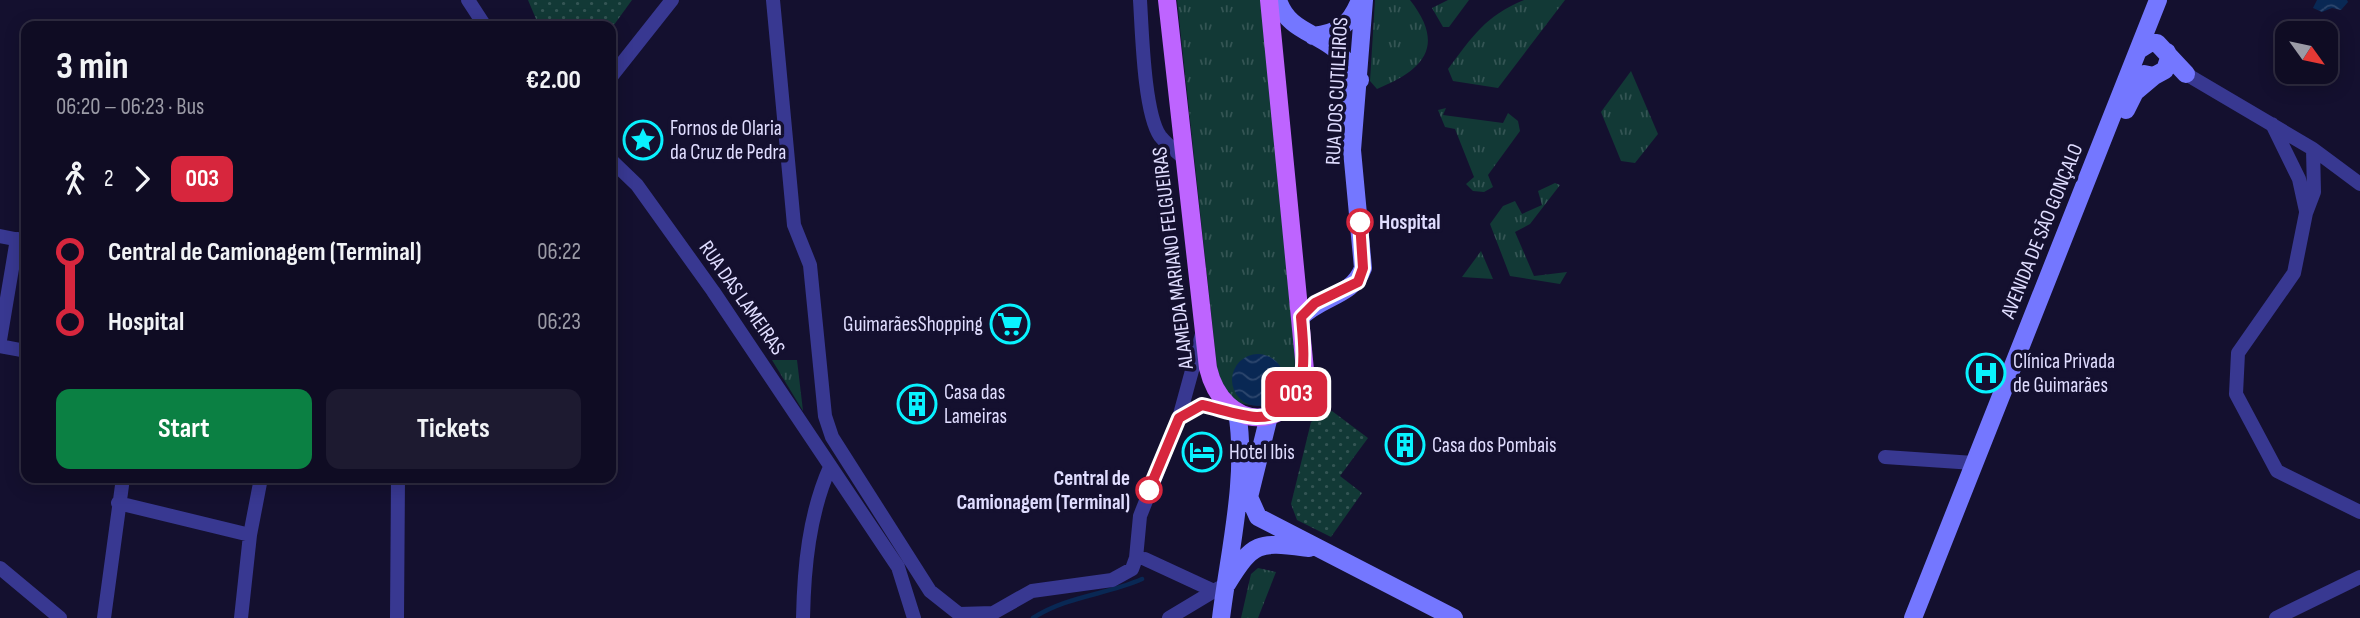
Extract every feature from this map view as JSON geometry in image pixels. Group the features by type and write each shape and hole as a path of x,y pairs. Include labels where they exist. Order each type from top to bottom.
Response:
{"main road":[{"name":"ALAMEDA MARIANO FELGUEIRAS","path":"1167,0 1208,368 1215,391 1237,412"},
{"path":"1237,412 1248,416 1269,416 1288,404 1303,380 1305,357 1269,0"}],"street":[{"path":"468,0 482,21"},
{"path":"616,70 672,0"},
{"path":"773,0 794,225 810,265 825,416 832,437 930,591 958,616 993,613 1032,591 1112,580 1132,569 1136,558 1140,516 1179,418 1204,329"},
{"path":"1140,0 1147,82 1155,124 1159,135 1185,159"},
{"path":"1278,0 1294,26 1334,47 1360,80"},
{"path":"1313,36 1340,31 1362,0"},
{"name":"RUA DOS CUTILEIROS","path":"1301,317 1315,303 1358,282 1363,268 1352,150 1360,80 1362,0"},
{"name":"AVENIDA DE SÃO GONÇALO","path":"1913,618 2158,0"},
{"path":"2151,18 2166,49 2186,74 2313,149 2360,184"},
{"path":"2166,49 2150,43 2137,53 2138,68 2157,75 2186,74"},
{"path":"2157,75 2168,65 2166,49"},
{"path":"1339,56 1346,125 1352,150"},
{"name":"AVENIDA DE SÃO GONÇALO","path":"1925,618 2124,113 2135,92 2157,75"},
{"path":"2272,124 2299,179 2306,213"},
{"path":"2299,179 2313,149"},
{"path":"2313,149 2314,192 2306,213 2294,273 2238,354 2236,394 2277,471 2360,512"},
{"name":"RUA DAS LAMEIRAS","path":"616,165 637,185 698,270 898,567 914,618"},
{"path":"0,236 21,240"},
{"path":"0,340 21,245"},
{"path":"0,346 21,350"},
{"path":"1179,418 1202,405 1237,412 1241,438 1219,589 1221,618"},
{"path":"1269,416 1256,459 1249,497 1258,517 1454,618"},
{"path":"1885,457 1975,463"},
{"path":"803,618 804,576 820,489 830,467"},
{"path":"104,618 122,483"},
{"path":"241,618 250,535 260,483"},
{"path":"397,618 398,483"},
{"path":"118,503 250,535"},
{"path":"1170,618 1219,589 1247,553 1265,544 1320,550"},
{"path":"1145,559 1219,589"},
{"path":"0,568 60,618"},
{"path":"2276,618 2360,577"}],"green space":[{"path":"528,0 632,0 616,22 537,21"},
{"path":"1177,0 1261,0 1295,358 1291,381 1280,397 1272,402 1251,405 1239,403 1223,389 1217,367"},
{"path":"1375,0 1410,0 1421,16 1428,43 1425,55 1418,65 1407,74 1377,89 1370,81"},
{"path":"1448,0 1469,0 1449,27 1443,27 1432,8"},
{"path":"1524,0 1565,0 1498,88 1453,81 1448,69 1473,37 1489,20"},
{"path":"1631,71 1658,134 1635,163 1621,161 1601,112"},
{"path":"1446,108 1443,115 1503,123 1508,113 1518,121 1520,131 1488,175 1493,187 1484,192 1473,191 1466,184 1474,177 1455,129 1445,127 1438,110"},
{"path":"1555,183 1560,185 1530,224 1515,232 1534,276 1567,272 1560,284 1510,276 1490,224 1503,206 1515,201 1522,214 1542,205 1538,191"},
{"path":"1481,251 1493,279 1462,277"},
{"path":"772,360 797,360 803,411"},
{"path":"1332,411 1368,438 1340,476 1362,493 1331,537 1297,520 1291,504 1311,422"},
{"path":"1258,568 1276,572 1258,618 1241,618 1251,574"}],"water":[{"path":"2317,0 2348,2 2341,10 2332,8 2322,12 2313,8"},
{"path":"1258,354 1268,356 1276,362 1282,370 1282,390 1276,398 1268,404 1258,406 1248,404 1240,398 1234,390 1232,380 1234,370 1240,362 1248,356"}],"waterway":[{"path":"1033,618 1059,605 1142,579"}],"bus line":[{"name":"003","path":"1149,490 1179,418 1202,405 1248,416 1269,416 1279,411 1295,396 1305,370 1301,317 1315,303 1358,282 1363,268 1360,222"}],"place":[{"name":"Fornos de Olaria da Cruz de Pedra","path":"643,140"},
{"name":"Hospital","path":"1360,222"},
{"name":"GuimarãesShopping","path":"1010,324"},
{"name":"Clínica Privada de Guimarães","path":"1986,373"},
{"name":"Casa das Lameiras","path":"917,404"},
{"name":"Casa dos Pombais","path":"1405,445"},
{"name":"Hotel Ibis","path":"1202,452"},
{"name":"Central de Camionagem (Terminal)","path":"1149,490"}]}
